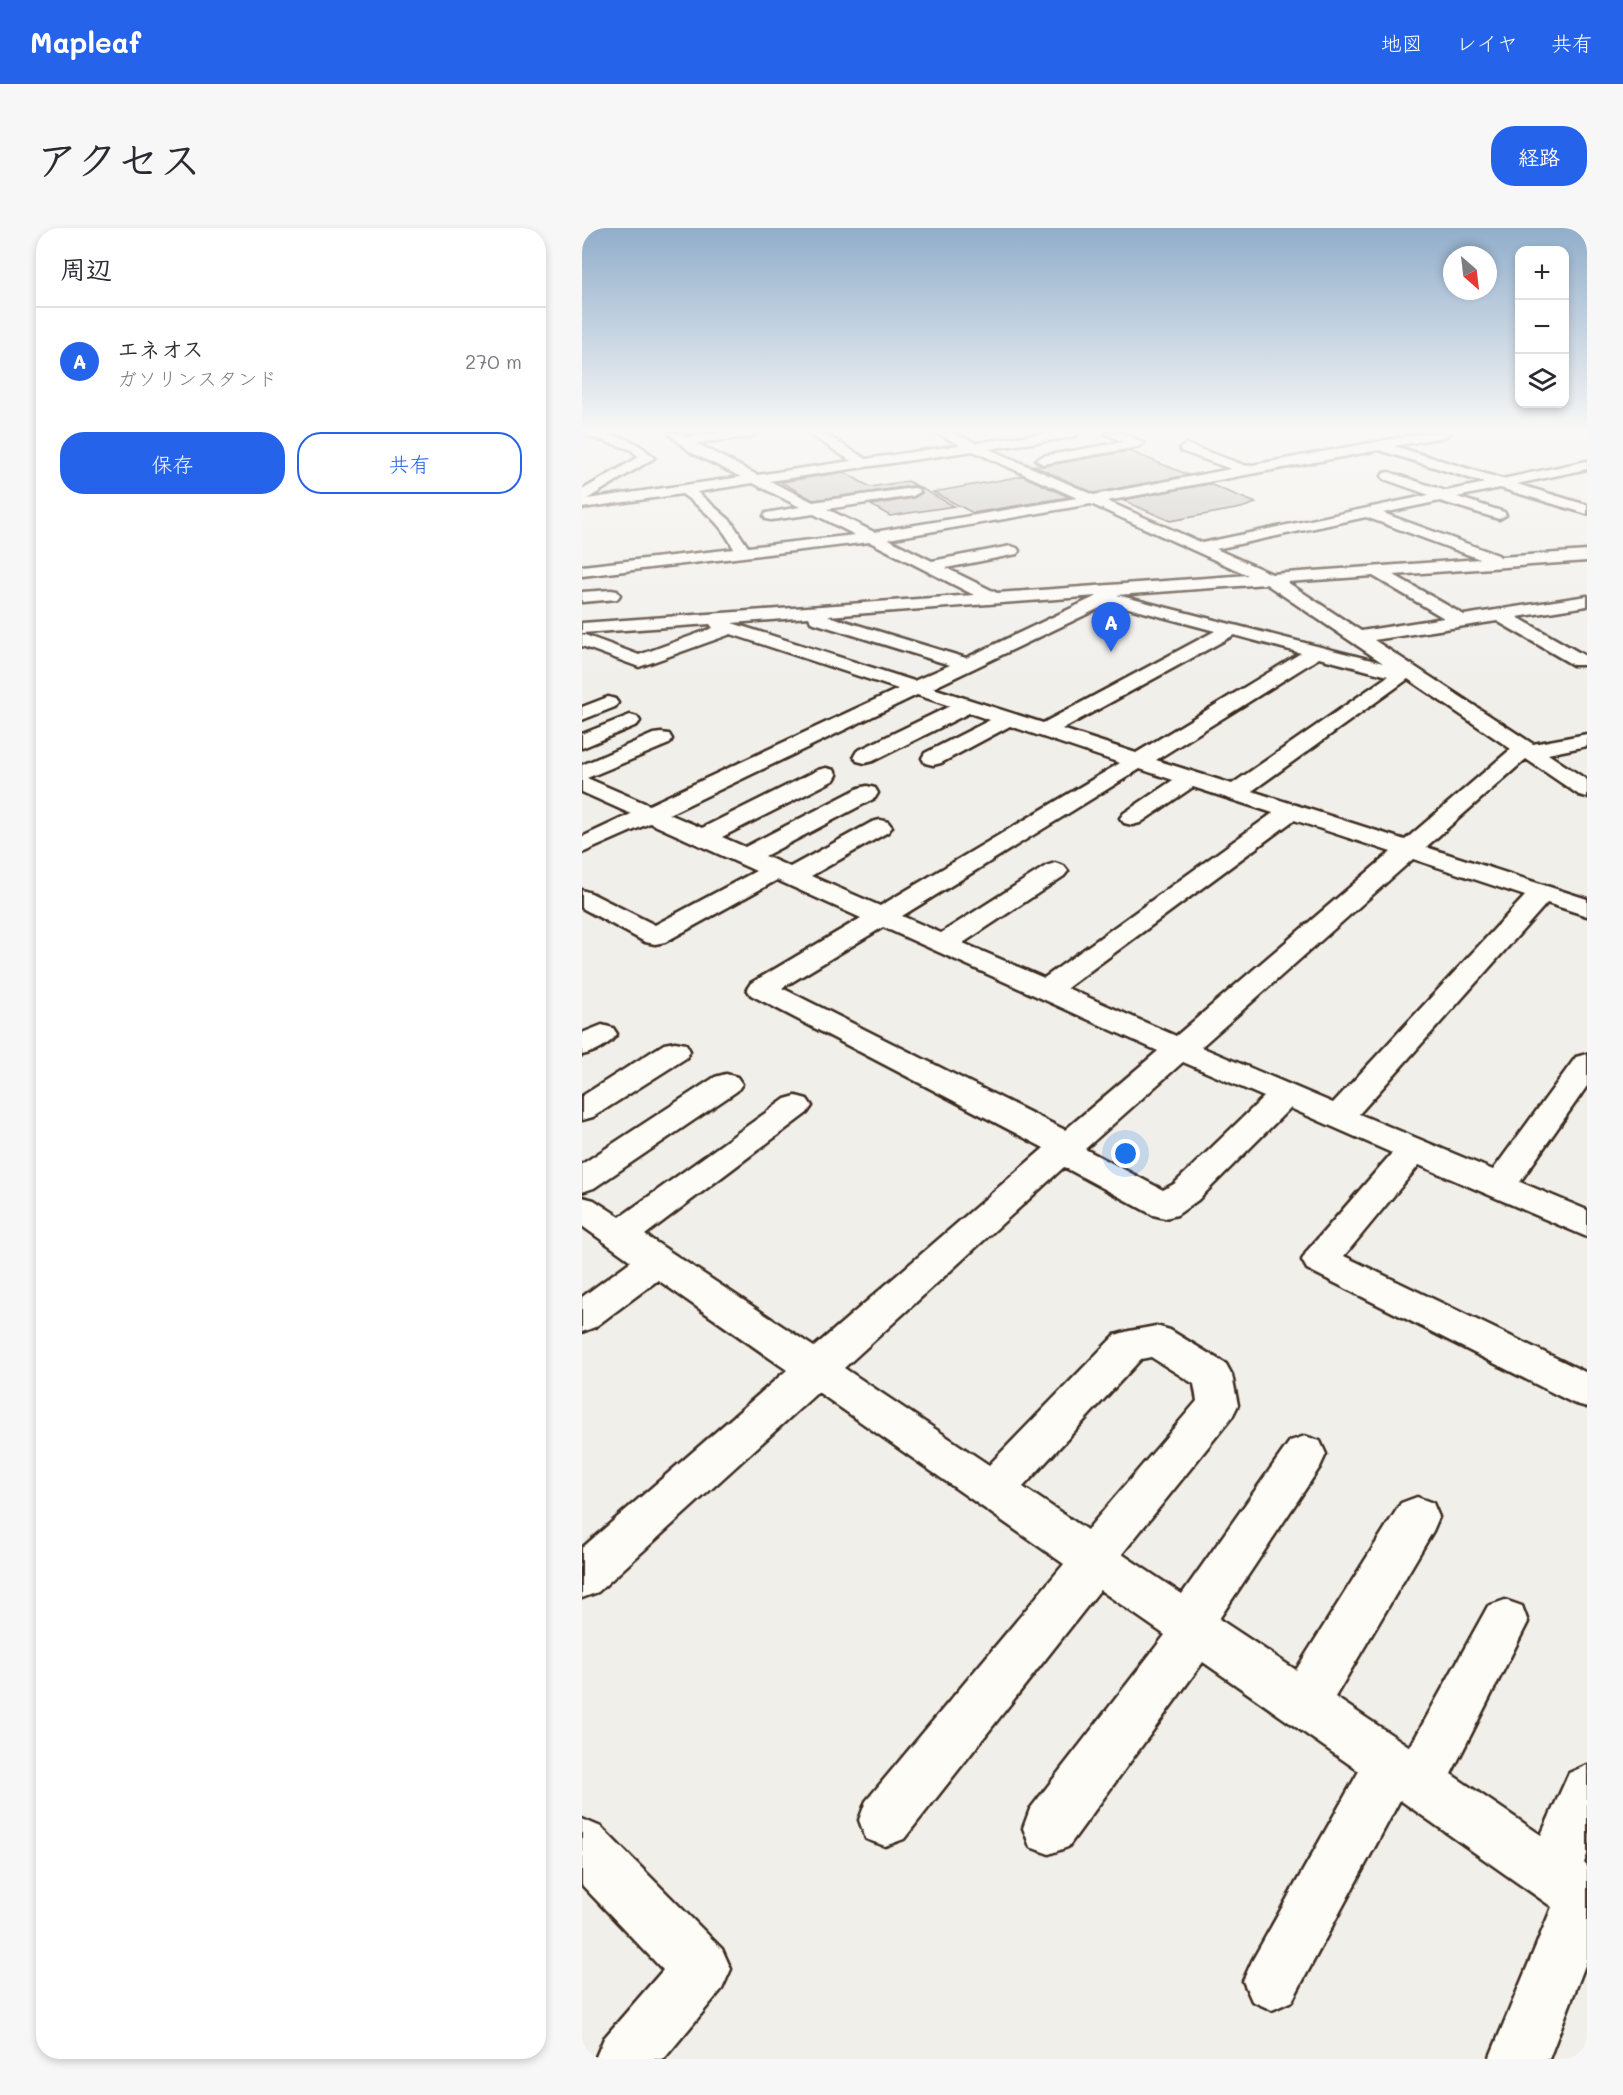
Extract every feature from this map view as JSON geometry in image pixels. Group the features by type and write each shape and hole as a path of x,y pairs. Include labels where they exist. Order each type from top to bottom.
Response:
{"street":[{"path":"724,518 743,552"},
{"path":"835,518 994,598"},
{"path":"582,571 873,537 982,518"},
{"path":"1133,518 1270,579 1359,637 1407,673 1587,790"},
{"path":"1200,548 1337,518"},
{"path":"1384,518 1502,562"},
{"path":"929,566 1011,551"},
{"path":"882,557 906,555"},
{"path":"716,556 730,575"},
{"path":"582,628 994,598 1118,593 1270,579 1587,556"},
{"path":"1376,571 1461,621"},
{"path":"582,846 1118,593 1232,629 1407,673"},
{"path":"582,597 610,595"},
{"path":"1359,637 1586,602"},
{"path":"810,612 812,616 967,664"},
{"path":"1500,615 1580,661"},
{"path":"706,619 1587,908"},
{"path":"582,640 639,661 730,628"},
{"path":"1044,731 1232,629"},
{"path":"1287,1093 1186,1192 1165,1206 1077,1161 1053,1138 761,988 1023,832 1136,760 1317,651"},
{"path":"1236,792 1407,673"},
{"path":"582,714 608,703"},
{"path":"865,756 967,706"},
{"path":"933,758 1007,719"},
{"path":"582,742 630,721"},
{"path":"582,773 661,739"},
{"path":"589,1558 815,1369 1407,849 1520,753 1587,740"},
{"path":"703,837 826,776"},
{"path":"1132,818 1191,778"},
{"path":"582,784 883,915 1180,1049 1287,1093 1587,1224"},
{"path":"747,856 867,793"},
{"path":"1048,989 1292,810"},
{"path":"582,898 655,936 880,827"},
{"path":"944,943 1055,871"},
{"path":"1339,1116 1542,893"},
{"path":"582,1110 675,1051"},
{"path":"1500,1185 1587,1064"},
{"path":"582,1179 726,1084"},
{"path":"620,1235 796,1106"},
{"path":"1414,1149 1320,1260 1587,1391"},
{"path":"582,1209 1575,1889"},
{"path":"582,1317 657,1261"},
{"path":"885,1820 1218,1405 1212,1375 1156,1341 1129,1346 994,1489"},
{"path":"1049,1828 1192,1628 1305,1454"},
{"path":"1303,1704 1417,1517"},
{"path":"1272,1981 1505,1622"},
{"path":"1519,2059 1575,1889 1587,1791"},
{"path":"582,1846 702,1969 625,2059"}],"building":[{"path":"1164,518 1184,518 1170,521"}],"place":[{"name":"エネオス","path":"1111,652"}]}
